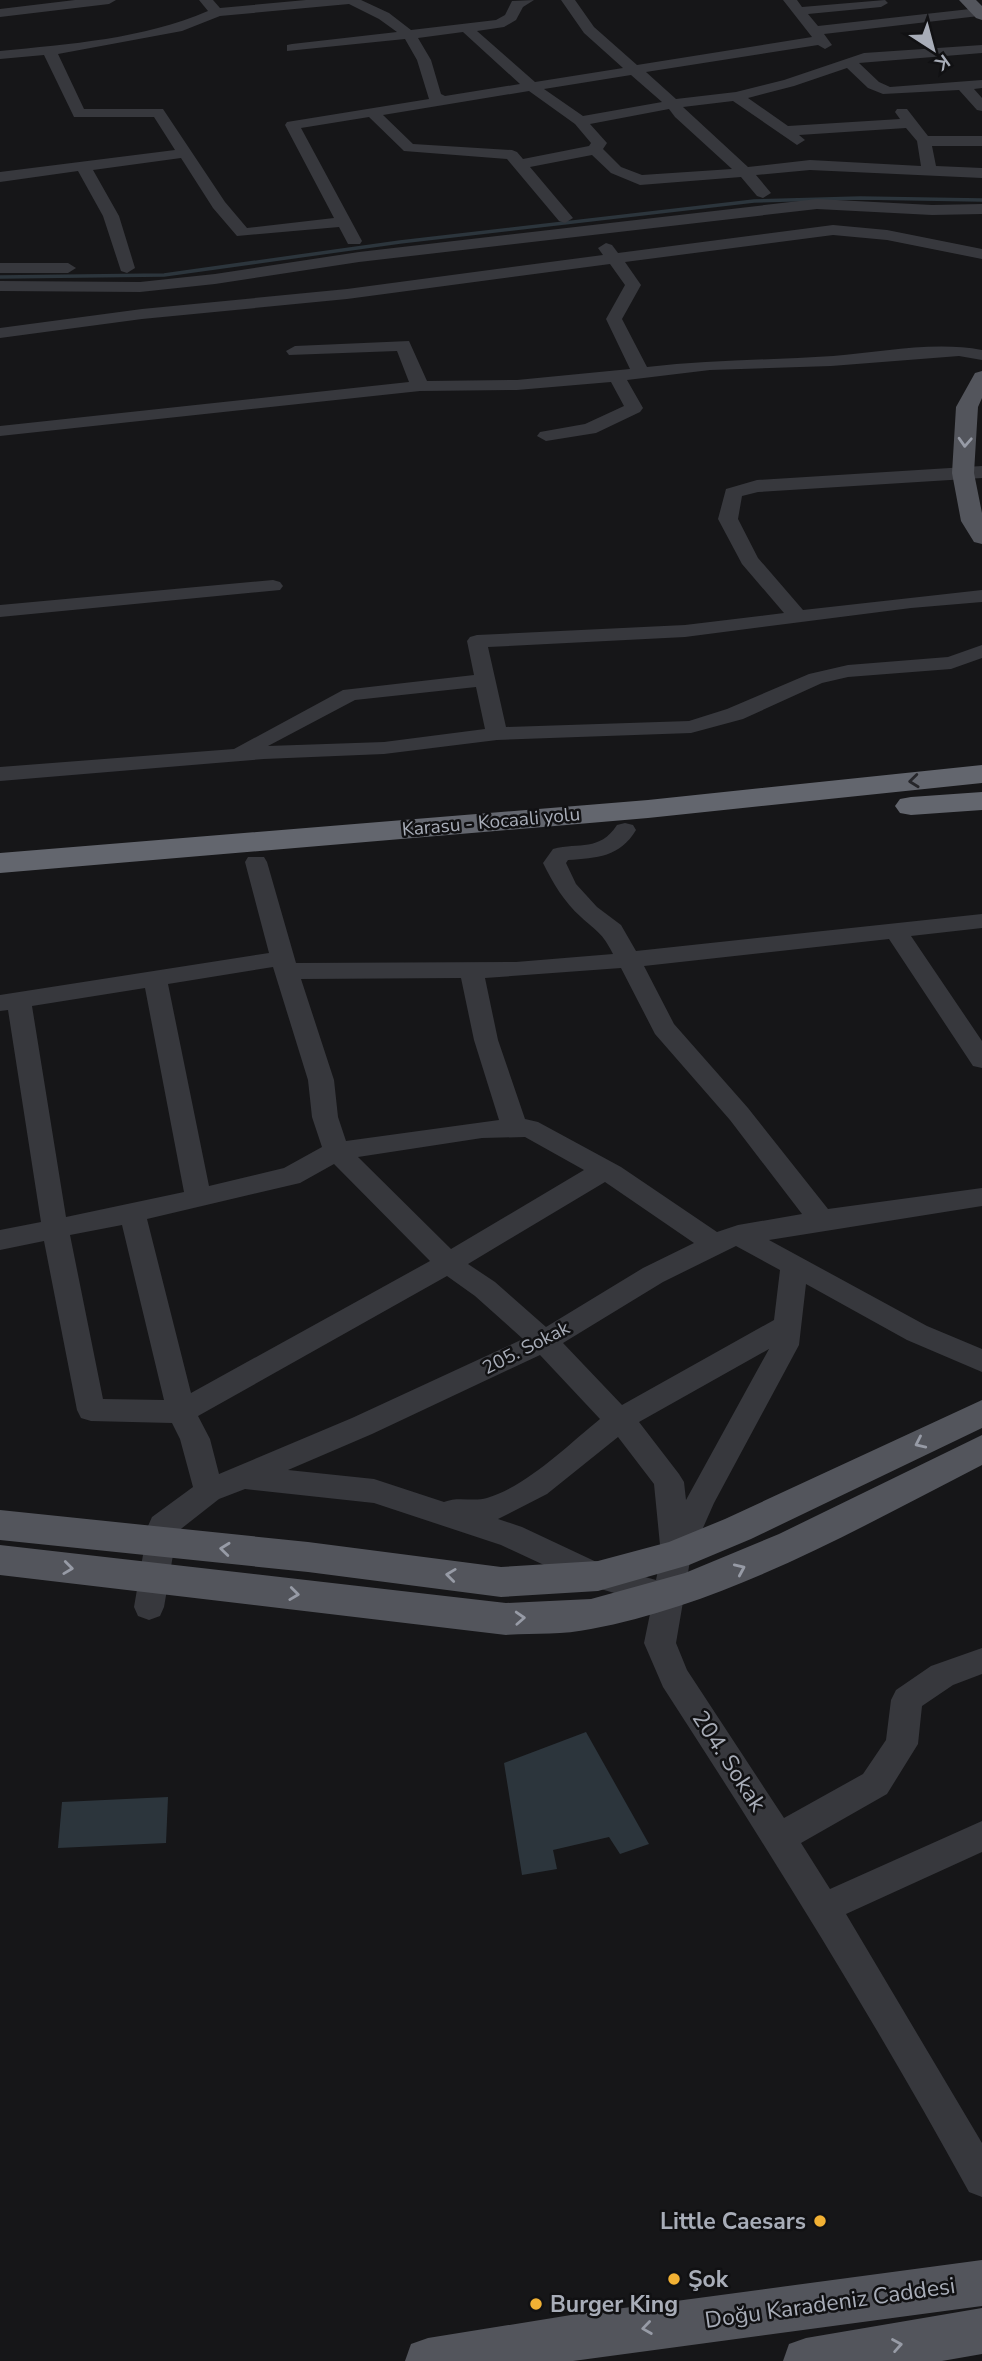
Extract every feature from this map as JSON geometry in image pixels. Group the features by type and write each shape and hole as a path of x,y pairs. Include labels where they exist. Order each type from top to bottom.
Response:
{"highway":[{"name":"Karasu - Kocaali yolu","path":"0,863 648,809 982,774"},
{"name":"Karasu - Kocaali yolu","path":"0,883 256,862 443,842 982,801"}],"main road":[{"path":"982,377 967,407 973,472 972,521 982,537"},
{"path":"0,1525 308,1557 501,1582 598,1576 676,1555 738,1529 982,1413"},
{"path":"0,1560 152,1592 506,1619 588,1615 668,1596 738,1570 982,1449"},
{"name":"Doğu Karadeniz Caddesi","path":"428,2361 571,2338 982,2283"},
{"path":"806,2361 982,2331"}],"street":[{"path":"0,13 109,0"},
{"path":"206,0 217,12"},
{"path":"0,55 50,52 182,27 217,12 351,0 388,15 410,34 431,72 434,96 444,102"},
{"path":"292,48 499,24 511,17 517,4 527,0"},
{"path":"568,0 589,30 634,68 673,104 680,114 745,172 776,196 780,237"},
{"path":"795,6 879,2 901,19"},
{"path":"795,6 817,36 846,64 863,73 869,82 885,91 924,141 929,170"},
{"path":"354,242 292,125 532,88 901,19 979,7"},
{"path":"467,28 495,58 580,121 599,143 595,150 520,164"},
{"path":"580,121 736,96 789,83 864,57 982,49"},
{"path":"50,52 79,114 158,112 219,205 243,233 342,222"},
{"path":"885,91 982,84"},
{"path":"962,85 982,107"},
{"path":"736,96 832,165"},
{"path":"373,113 409,148 512,155 565,218"},
{"path":"785,131 911,123"},
{"path":"924,141 982,141"},
{"path":"595,150 616,170 640,180 832,165 982,173"},
{"path":"0,177 184,153"},
{"path":"83,166 111,216 128,268"},
{"path":"0,286 140,287 215,279 359,257 591,232 827,188"},
{"path":"937,193 982,195"},
{"path":"330,244 776,196 817,204 932,210 982,209"},
{"path":"0,333 617,260 833,230 887,235 982,254"},
{"path":"591,232 617,260 633,285 614,318 641,373"},
{"path":"0,268 89,268"},
{"path":"295,351 403,345 421,386"},
{"path":"0,431 421,386 517,385 710,365 831,361 959,351 982,355"},
{"path":"546,436 590,429 634,408 616,376"},
{"path":"798,617 750,560 728,519 733,493 757,486 973,472"},
{"path":"0,611 273,586"},
{"path":"497,734 477,641 685,631 911,602 982,596"},
{"path":"0,774 233,756 384,748 497,734 691,727 734,713 816,678 848,671 951,663 982,652"},
{"path":"233,756 350,694 485,680"},
{"path":"625,830 619,842 606,849 561,854 554,863 566,887 589,912 613,930 664,1028 739,1114 821,1220"},
{"path":"256,862 321,1080 325,1117 336,1151"},
{"path":"605,1170 448,1263 181,1412 91,1410 10,1001 155,978 285,965 516,970 982,920"},
{"path":"895,930 982,1060"},
{"path":"471,970 486,1040 515,1128"},
{"path":"155,978 198,1198"},
{"path":"0,1240 291,1176 336,1151 482,1129 529,1128 727,1240 794,1267 917,1333 982,1361"},
{"name":"204. Sokak","path":"336,1151 375,1187 448,1263 485,1289 544,1341 643,1446 669,1482 676,1555 660,1643 674,1677 824,1908 917,2060 982,2179"},
{"name":"205. Sokak","path":"152,1592 163,1526 209,1490 544,1341 653,1275 727,1240 821,1220 982,1197"},
{"path":"132,1213 181,1412 195,1439 209,1490"},
{"path":"676,1555 701,1499 740,1432 785,1345 794,1267"},
{"path":"429,1509 490,1510 537,1486 619,1420 788,1325"},
{"path":"243,1477 374,1491 512,1536 598,1576 668,1596"},
{"path":"780,1838 875,1784 902,1744 907,1700 931,1679 951,1669 982,1661"},
{"path":"824,1908 982,1836"}],"shaded area":[{"path":"586,1732 649,1844 620,1854 609,1837 553,1850 557,1869 522,1875 504,1763"},
{"path":"168,1797 166,1843 58,1848 62,1802"}],"waterway":[{"path":"0,277 164,275 400,242 754,201 860,198 982,200"}],"place":[{"name":"Little Caesars","path":"820,2221"},
{"name":"Şok","path":"674,2279"},
{"name":"Burger King","path":"536,2304"}]}
